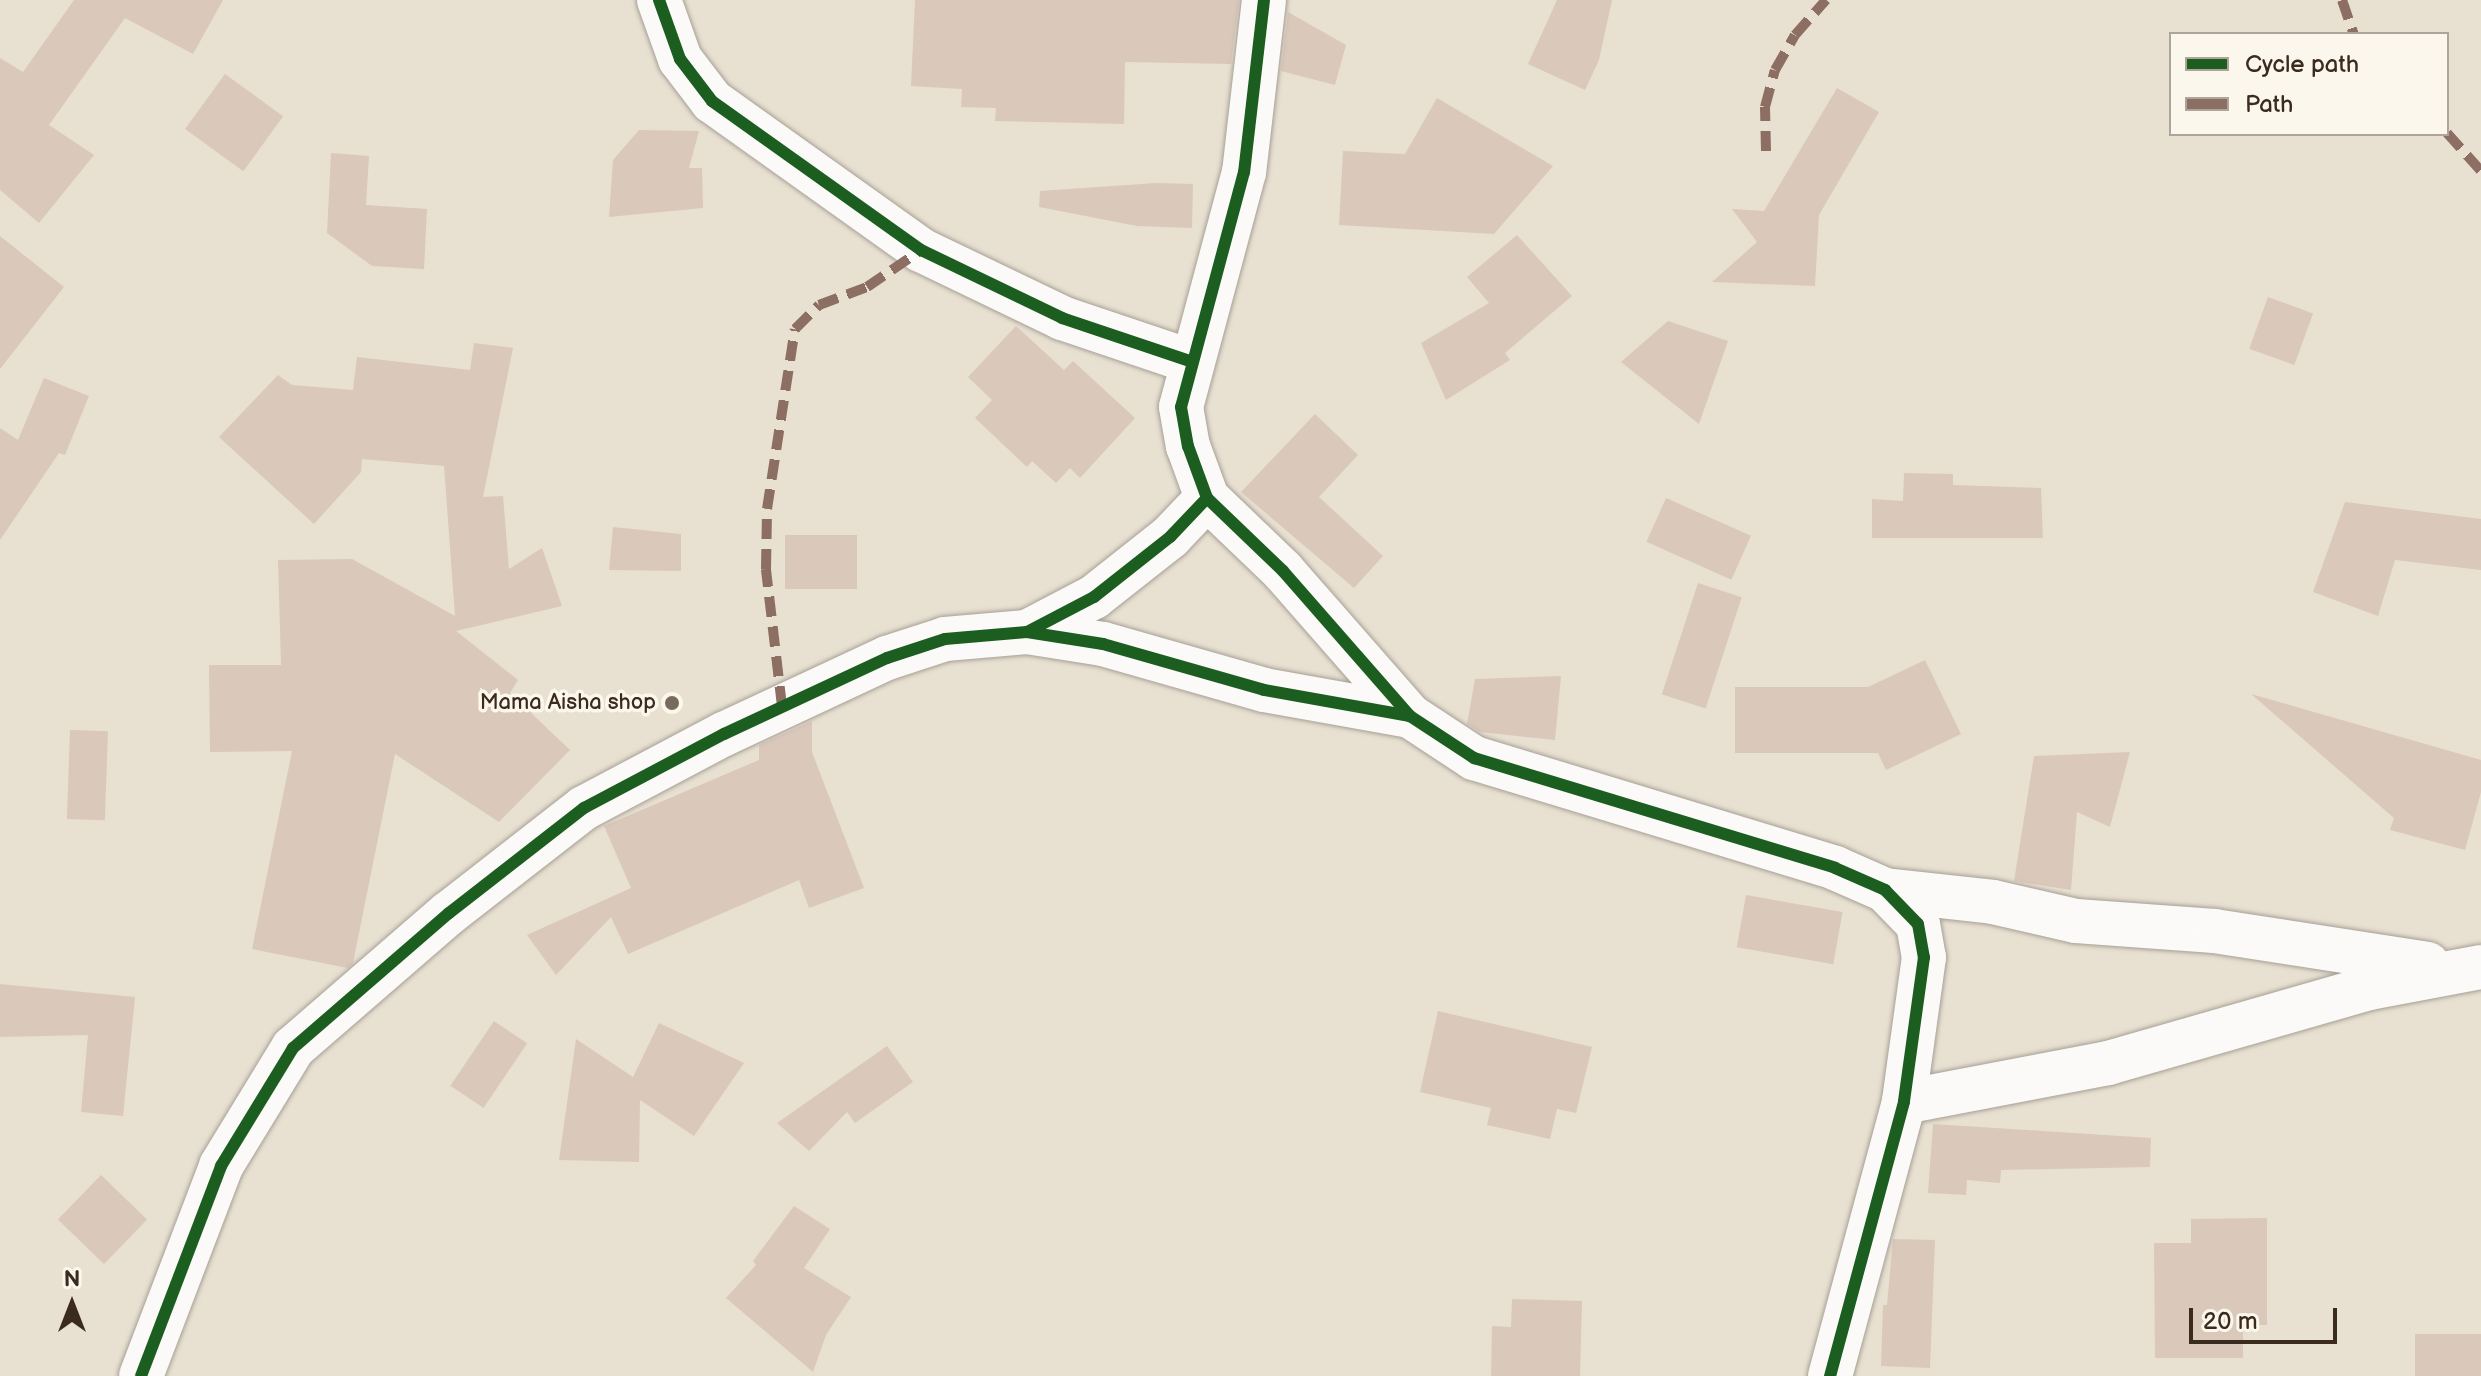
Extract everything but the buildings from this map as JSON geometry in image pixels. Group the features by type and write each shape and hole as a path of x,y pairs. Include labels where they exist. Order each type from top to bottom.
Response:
{"street":[{"path":"659,0 680,59 712,101 921,250 1062,318 1190,361"},
{"path":"1264,0 1244,172 1231,235 1190,361 1181,407 1188,446 1207,498 1283,571 1410,716 1474,758 1835,868 1885,890 1993,902 2076,921 2215,931 2473,968"},
{"path":"1027,632 1094,597 1170,537 1207,498"},
{"path":"141,1376 221,1166 293,1048 449,913 584,808 724,734 887,658 945,639 1027,632 1103,644 1264,690 1410,716"},
{"path":"1830,1376 1904,1102 1924,957 1918,924 1885,890"},
{"path":"1904,1102 2108,1063 2369,988 2473,968"}],"marked path":[{"path":"1766,151 1765,107 1775,70 1795,35 1826,0"},
{"path":"2342,0 2353,32"},
{"path":"2449,135 2481,171"},
{"path":"782,706 766,569 767,509 795,329 819,305 867,287 921,250"}],"cycle path":[{"path":"659,0 680,59 712,101 921,250 1062,318 1190,361"},
{"path":"1264,0 1244,172 1181,407 1188,446 1207,498 1283,571 1410,716 1474,758 1835,868 1885,890 1918,924 1924,957 1904,1102 1830,1376"},
{"path":"141,1376 221,1166 293,1048 449,913 584,808 724,734 887,658 945,639 1027,632 1094,597 1170,537 1207,498"},
{"path":"1027,632 1103,644 1264,690 1410,716"}],"place":[{"name":"Mama Aisha shop","path":"672,703"}]}
